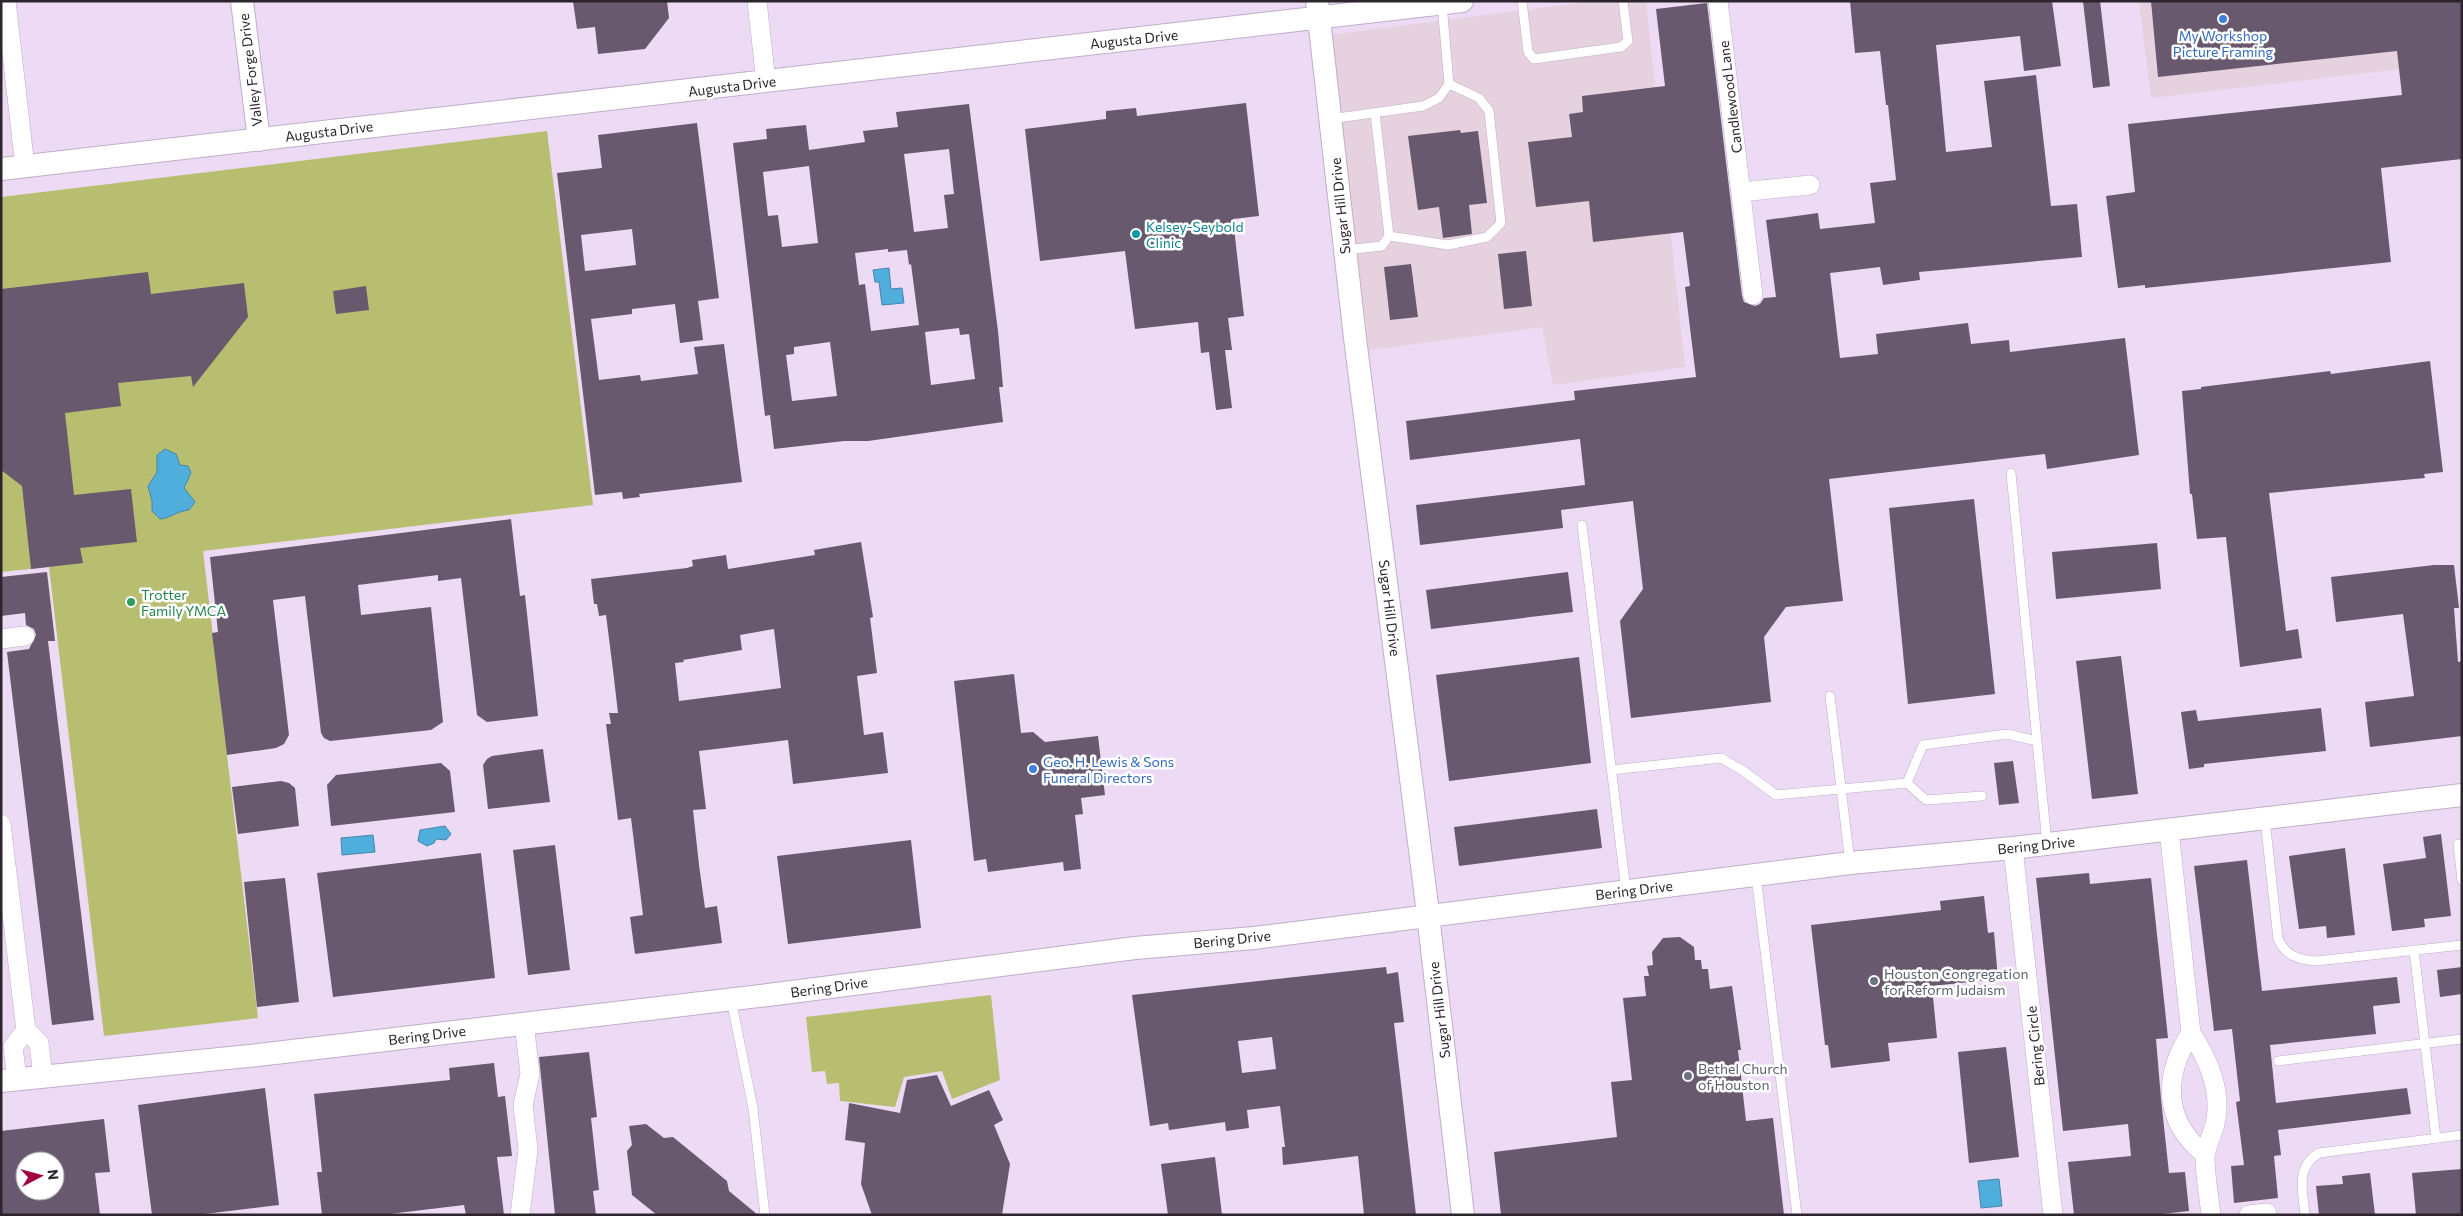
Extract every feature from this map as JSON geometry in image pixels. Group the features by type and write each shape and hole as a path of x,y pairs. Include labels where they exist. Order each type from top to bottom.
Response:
{"street":[{"path":"6,1 25,166"},
{"name":"Valley Forge Drive","path":"242,1 259,140"},
{"path":"757,1 766,82"},
{"name":"Candlewood Lane","path":"1718,1 1753,295"},
{"name":"Augusta Drive","path":"1,169 766,82 1035,49 1318,10 1452,2"},
{"name":"Sugar Hill Drive","path":"1318,10 1345,250 1428,915 1463,1215"},
{"path":"1741,192 1810,185"},
{"path":"1,638 25,636"},
{"name":"Bering Drive","path":"9,1080 198,1062 731,999 997,964 1135,948 1254,938 1850,863 2013,848 2462,795"},
{"path":"1,824 26,1030 39,1043 43,1076"},
{"path":"2169,830 2191,1033 2206,1056 2213,1074 2216,1100 2216,1119 2212,1140 2204,1154 2211,1215"},
{"name":"Bering Circle","path":"2013,848 2053,1215"},
{"path":"520,1215 528,1150 524,1105 530,1074 524,1023"},
{"path":"9,1080 13,1047 26,1030"},
{"path":"2191,1033 2180,1050 2174,1065 2172,1088 2174,1110 2189,1142 2204,1154"}],"lane":[{"path":"1522,1 1528,52 1534,59 1621,47 1628,41 1623,1"},
{"path":"1330,119 1423,106 1440,98 1448,84 1452,2"},
{"path":"1389,236 1448,245 1487,237 1501,223 1489,111 1479,98 1448,84"},
{"path":"1345,250 1382,246 1389,236 1375,113"},
{"path":"2011,473 2047,844"},
{"path":"1582,525 1626,891"},
{"path":"1830,696 1850,863"},
{"path":"1907,783 1923,744 2007,734 2037,741"},
{"path":"1612,770 1721,758 1742,770 1776,795 1907,783 1926,800 1982,796"},
{"path":"2265,818 2278,939 2282,950 2303,960 2317,961 2462,945"},
{"path":"2458,844 2462,880"},
{"path":"1756,876 1797,1215"},
{"path":"2414,950 2436,1138"},
{"path":"731,999 753,1108 765,1215"},
{"path":"2278,1061 2462,1039"},
{"path":"2305,1215 2302,1173 2312,1157 2319,1153 2462,1135"}],"shaded area":[{"path":"1595,1 1646,1 1685,367 1553,385 1542,327 1369,350 1330,35"},
{"path":"2139,1 2462,1 2462,62 2151,98"}],"green space":[{"name":"Trotter Family YMCA","path":"547,131 593,505 203,551 258,1018 104,1036 49,567 1,572 1,197"},
{"path":"991,995 1000,1080 952,1099 942,1071 904,1077 895,1107 840,1101 839,1083 827,1084 825,1071 812,1072 806,1017"}],"water":[{"path":"889,268 891,289 902,288 904,303 882,305 879,282 875,282 873,270"},
{"path":"165,449 176,454 180,465 188,466 191,473 184,488 195,502 189,510 160,519 152,511 152,501 148,486 157,472 157,455"},
{"path":"445,826 451,834 446,840 436,839 434,843 427,846 418,841 420,830"},
{"path":"373,835 375,852 342,855 341,838"},
{"path":"1999,1179 2002,1206 1981,1208 1978,1181"}],"building":[{"path":"573,1 667,1 669,18 645,49 598,54 595,27 577,29"},
{"path":"1850,1 2052,1 2061,66 2024,71 2020,36 1936,45 1946,152 1992,147 1984,81 2036,75 2051,206 2077,204 2082,257 1919,272 1920,280 1883,285 1880,267 1830,273 1840,358 1878,354 1876,334 1968,323 1971,344 2009,340 2010,352 2125,338 2139,455 2047,469 2045,454 1829,479 1843,601 1786,607 1764,637 1771,702 1631,718 1620,621 1643,589 1633,501 1561,510 1563,528 1420,545 1416,505 1585,485 1580,439 1410,460 1406,421 1575,400 1574,391 1696,377 1685,287 1690,286 1683,232 1593,242 1589,201 1536,207 1528,142 1572,137 1569,114 1583,112 1582,96 1665,86 1656,9 1707,3 1744,302 1755,306 1760,304 1764,298 1776,297 1766,220 1818,213 1820,229 1875,223 1870,183 1896,180 1888,105 1886,105 1880,51 1855,53"},
{"path":"2083,1 2100,1 2110,86 2093,88"},
{"path":"2151,1 2462,1 2462,159 2381,168 2391,262 2145,288 2145,285 2118,288 2106,196 2135,192 2128,124 2402,95 2397,51 2158,77"},
{"name":"Kelsey-Seybold Clinic","path":"1246,103 1259,216 1233,219 1244,316 1228,318 1232,350 1225,350 1232,408 1216,410 1209,352 1201,353 1198,322 1135,329 1125,251 1040,261 1025,129 1106,119 1106,111 1136,108 1137,116"},
{"path":"969,104 998,331 1003,387 999,387 1003,422 868,441 844,441 774,449 770,415 765,416 733,143 767,139 766,129 806,125 809,150 865,142 863,131 898,127 896,112","holes":["949,149 954,194 944,195 948,228 914,232 904,154","809,166 818,243 782,247 778,215 768,216 763,172","888,249 888,252 907,250 909,265 911,264 919,325 871,331 865,284 859,285 855,253","959,328 960,335 969,334 975,379 931,385 925,332","830,342 837,396 792,401 786,355 794,354 794,347"]},
{"path":"697,123 719,298 698,301 703,340 680,343 675,304 632,309 632,314 591,319 599,380 640,375 641,381 698,374 694,347 724,344 742,482 639,494 640,497 623,499 622,492 595,495 557,173 602,168 598,135","holes":["632,229 636,265 585,271 581,235"]},
{"path":"1460,130 1461,133 1478,131 1487,203 1469,205 1472,234 1443,238 1439,207 1418,210 1408,136"},
{"path":"1526,251 1532,306 1504,309 1498,254"},
{"path":"1411,264 1418,317 1390,320 1384,267"},
{"path":"148,272 151,294 244,283 248,317 193,387 191,376 118,383 121,406 65,413 74,495 131,489 137,542 80,548 83,563 31,569 22,486 1,470 1,289"},
{"path":"366,286 369,310 336,314 333,291"},
{"path":"2430,361 2443,472 2424,474 2425,478 2269,493 2286,631 2298,629 2302,658 2240,667 2226,537 2197,539 2192,494 2190,494 2182,391 2330,371 2331,374"},
{"path":"1974,499 1995,694 1908,704 1889,508"},
{"path":"511,519 520,596 525,595 538,716 487,722 477,715 461,578 438,581 438,575 358,585 361,615 431,607 443,722 431,730 330,741 324,738 321,733 305,596 273,600 289,735 284,744 276,748 227,755 212,633 218,632 210,557"},
{"path":"861,542 873,617 870,618 877,673 857,676 864,735 883,732 888,773 793,784 788,740 699,751 706,809 693,810 699,865 705,908 717,906 722,943 635,954 630,917 643,915 631,818 618,820 606,724 611,724 609,713 618,713 606,615 599,616 597,604 594,604 591,579 687,568 693,566 692,560 726,555 728,569 815,555 814,550","holes":["774,629 781,688 679,701 675,663 742,650 740,635"]},
{"path":"2157,543 2161,589 2056,599 2052,552"},
{"path":"2434,565 2454,565 2459,608 2454,608 2458,662 2462,661 2462,736 2370,747 2365,702 2414,696 2403,614 2336,622 2331,577"},
{"path":"47,572 55,641 48,641 94,1020 52,1025 7,652 29,649 36,635 34,629 26,625 25,613 1,616 1,577"},
{"path":"1568,572 1573,612 1431,629 1426,590"},
{"path":"2121,656 2138,794 2092,799 2076,661"},
{"path":"1579,657 1591,763 1449,781 1436,675"},
{"name":"Geo. H. Lewis & Sons Funeral Directors","path":"1014,674 1021,733 1033,732 1045,742 1098,736 1105,795 1081,798 1083,814 1075,815 1081,869 1064,871 1063,862 988,872 986,859 974,861 954,681"},
{"path":"2321,708 2326,751 2204,764 2204,767 2189,769 2181,712 2196,710 2198,721"},
{"path":"543,749 550,802 488,809 483,765 487,759 492,756"},
{"path":"2013,761 2019,803 1999,805 1994,763"},
{"path":"441,763 450,771 455,812 331,826 327,785 336,775"},
{"path":"281,781 289,783 295,788 299,826 238,834 232,787"},
{"path":"1597,809 1602,848 1459,866 1454,827"},
{"path":"2441,834 2451,916 2424,919 2425,927 2392,931 2383,864 2426,858 2423,837"},
{"path":"911,840 921,928 788,944 777,856"},
{"path":"555,845 570,970 528,975 513,850"},
{"path":"2345,848 2355,935 2327,938 2326,926 2299,929 2289,856"},
{"path":"481,853 495,978 333,997 317,873"},
{"path":"2247,860 2262,991 2397,977 2400,1003 2373,1006 2376,1034 2270,1045 2276,1103 2407,1088 2411,1114 2278,1130 2281,1155 2274,1156 2278,1198 2234,1203 2231,1166 2244,1165 2236,1102 2240,1101 2232,1029 2214,1031 2194,866"},
{"path":"2089,873 2090,884 2151,878 2168,1038 2156,1039 2169,1173 2185,1172 2189,1211 2153,1215 2074,1215 2068,1162 2131,1156 2128,1124 2063,1131 2036,878"},
{"path":"285,878 299,1002 257,1007 244,882"},
{"name":"Houston Congregation for Reform Judaism","path":"1984,896 1988,933 1994,932 1998,979 1932,986 1937,1038 1888,1043 1890,1061 1831,1068 1828,1045 1825,1045 1811,925 1941,910 1940,901"},
{"name":"Bethel Church of Houston","path":"1680,937 1694,947 1695,960 1701,960 1702,969 1708,969 1710,989 1732,986 1741,1050 1738,1050 1746,1121 1773,1118 1784,1215 1501,1215 1494,1152 1617,1137 1611,1082 1632,1080 1623,998 1646,996 1644,976 1649,976 1647,966 1653,965 1652,952 1663,938"},
{"path":"1386,967 1387,974 1398,972 1404,1022 1394,1023 1416,1215 1364,1215 1358,1156 1283,1165 1282,1147 1285,1147 1280,1106 1247,1110 1249,1128 1226,1131 1225,1122 1169,1130 1168,1123 1150,1126 1132,995","holes":["1272,1037 1276,1069 1242,1073 1238,1041"]},
{"path":"2462,967 2462,994 2440,997 2437,970"},
{"path":"2006,1047 2019,1157 1969,1163 1958,1052"},
{"path":"589,1052 597,1117 591,1118 599,1190 593,1191 596,1215 555,1215 539,1057"},
{"path":"494,1063 498,1097 505,1096 512,1156 497,1157 504,1215 466,1215 464,1205 381,1215 322,1215 317,1172 322,1172 314,1094 450,1080 449,1068"},
{"path":"937,1075 951,1106 989,1090 1003,1120 994,1125 1010,1164 1002,1215 872,1215 861,1184 865,1143 845,1140 849,1103 900,1113 907,1080"},
{"path":"265,1088 279,1205 196,1215 152,1215 138,1105"},
{"path":"104,1119 110,1172 95,1173 100,1215 1,1215 1,1131"},
{"path":"646,1124 664,1138 673,1137 727,1181 729,1191 758,1215 657,1215 632,1195 627,1151 632,1145 629,1126"},
{"path":"1215,1157 1222,1215 1168,1215 1161,1164"},
{"path":"2462,1169 2462,1215 2416,1215 2412,1173"},
{"path":"2370,1173 2375,1215 2319,1215 2316,1186 2343,1184 2342,1176"}],"place":[{"name":"My Workshop Picture Framing","path":"2223,19"},
{"name":"Kelsey-Seybold Clinic","path":"1136,234"},
{"name":"Trotter Family YMCA","path":"131,602"},
{"name":"Geo. H. Lewis & Sons Funeral Directors","path":"1033,769"},
{"name":"Houston Congregation for Reform Judaism","path":"1874,981"},
{"name":"Bethel Church of Houston","path":"1688,1076"}]}
